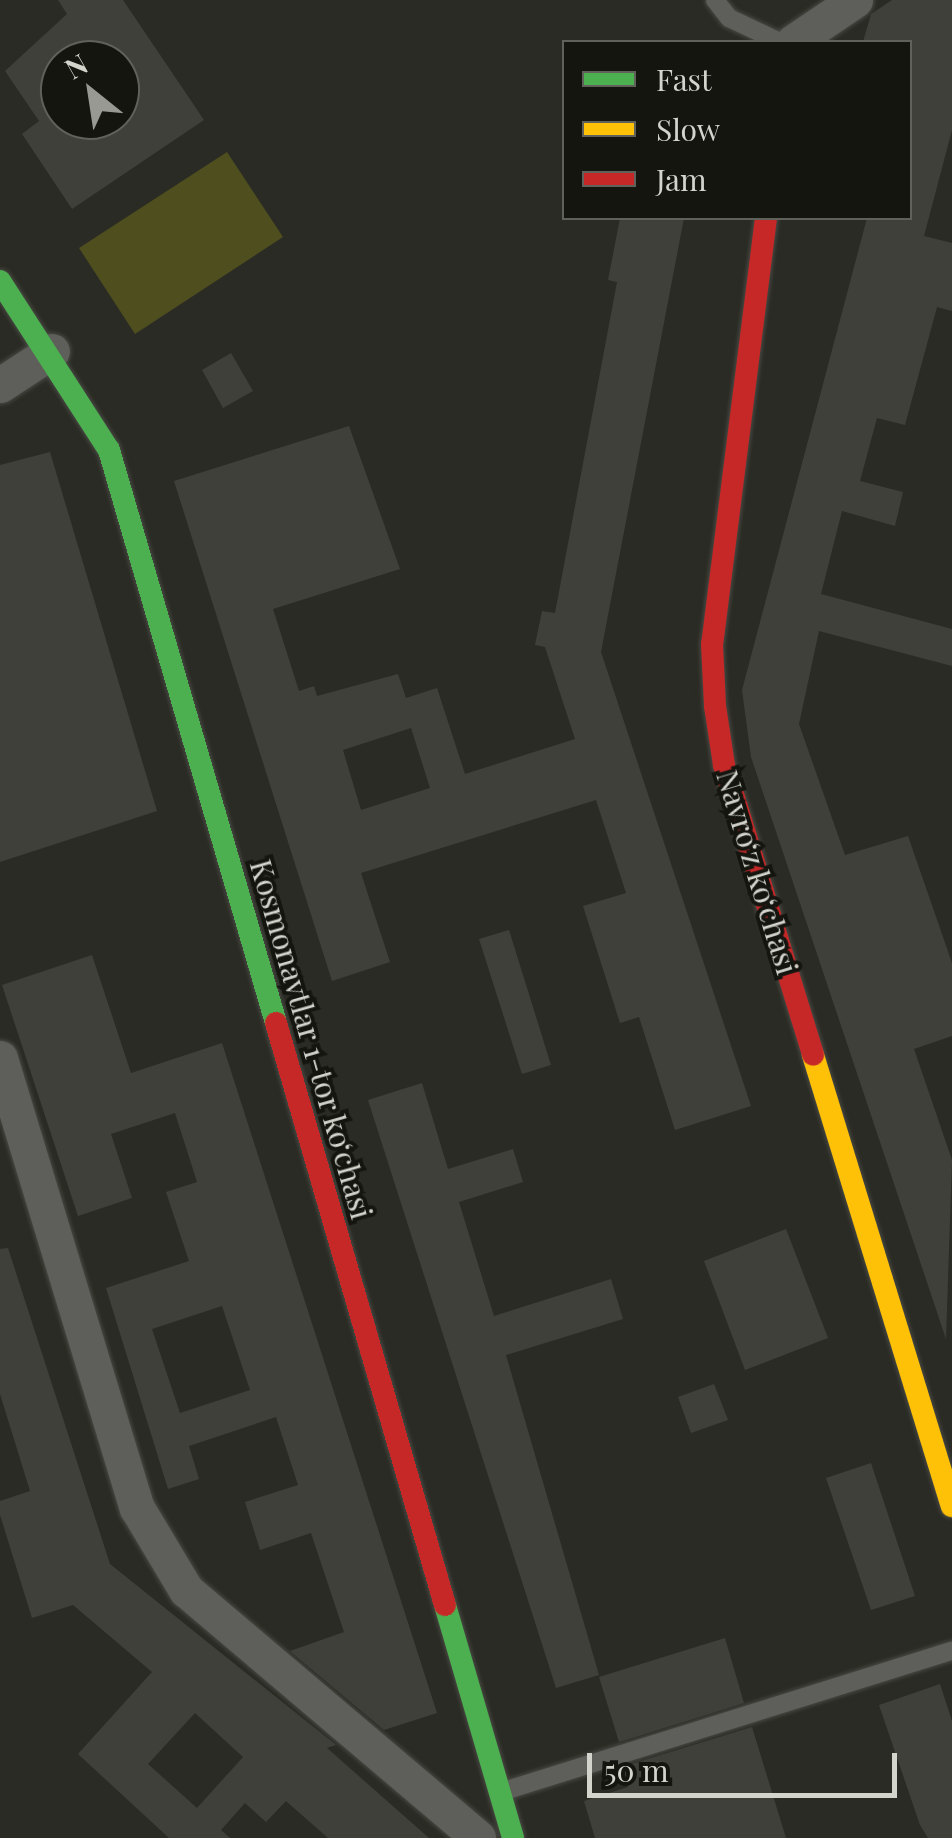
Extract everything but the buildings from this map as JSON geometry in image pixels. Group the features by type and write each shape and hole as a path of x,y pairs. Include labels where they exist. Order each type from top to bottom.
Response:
{"street":[{"path":"796,40 854,0"},
{"name":"Navroʻz koʻchasi","path":"766,220 712,644 718,726 952,1506"},
{"name":"Kosmonavtlar 1-tor koʻchasi","path":"0,280 52,350 109,450 513,1838"},
{"path":"0,385 52,350"},
{"path":"0,1058 136,1508 186,1590 478,1838"}],"lane":[{"path":"716,0 729,18 776,40"},
{"path":"500,1792 952,1651"}],"shaded area":[{"path":"227,152 283,237 135,334 79,248"}],"traffic: fast":[{"path":"0,281 109,450 276,1023"},
{"path":"445,1605 513,1838"}],"traffic: slow":[{"path":"813,1055 952,1506"}],"traffic: jam":[{"path":"766,220 712,644 715,706 724,765 813,1055"},
{"path":"276,1023 445,1605"}]}
